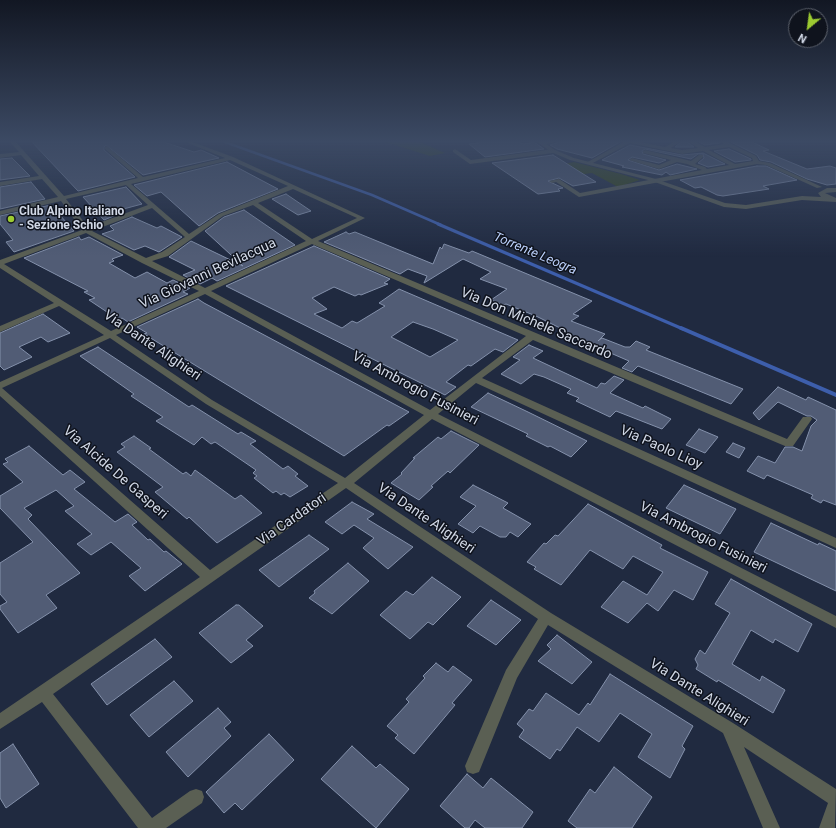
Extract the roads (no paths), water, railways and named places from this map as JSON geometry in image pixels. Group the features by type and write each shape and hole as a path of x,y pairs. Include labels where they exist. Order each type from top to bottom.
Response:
{"street":[{"path":"0,184 27,180"},
{"name":"Via Ambrogio Fusinieri","path":"45,180 62,198 87,231 204,290 432,415 836,622"},
{"path":"0,213 140,180"},
{"path":"280,180 294,186"},
{"path":"552,181 557,180 579,195 640,185 654,180 715,202 733,206 755,206 802,198 822,190 836,189"},
{"path":"800,180 822,190 833,200"},
{"path":"127,183 190,238"},
{"path":"145,261 165,254 221,215 294,186"},
{"name":"Via Giovanni Bevilacqua","path":"0,386 204,290 362,218 294,186"},
{"path":"802,198 833,200"},
{"name":"Via Don Michele Saccardo","path":"253,202 310,241 789,444 807,419"},
{"path":"0,264 154,205"},
{"name":"Via Dante Alighieri","path":"0,264 209,402 346,483 546,617 728,728 836,798"},
{"path":"0,329 60,303"},
{"name":"Via Cardatori","path":"0,722 346,483 475,379 532,336"},
{"name":"Via Paolo Lioy","path":"475,379 836,543"},
{"name":"Via Alcide De Gasperi","path":"0,391 210,578"},
{"path":"473,766 511,675 546,617"},
{"path":"44,692 149,828"},
{"path":"728,728 772,828"},
{"path":"152,828 196,797"},
{"path":"827,828 836,804"}],"waterway":[{"name":"Torrente Leogra","path":"329,180 372,195 441,225"},
{"name":"Torrente Leogra","path":"438,224 683,329"},
{"name":"Torrente Leogra","path":"681,328 836,395"}],"place":[{"name":"Club Alpino Italiano - Sezione Schio","path":"11,219"}]}
